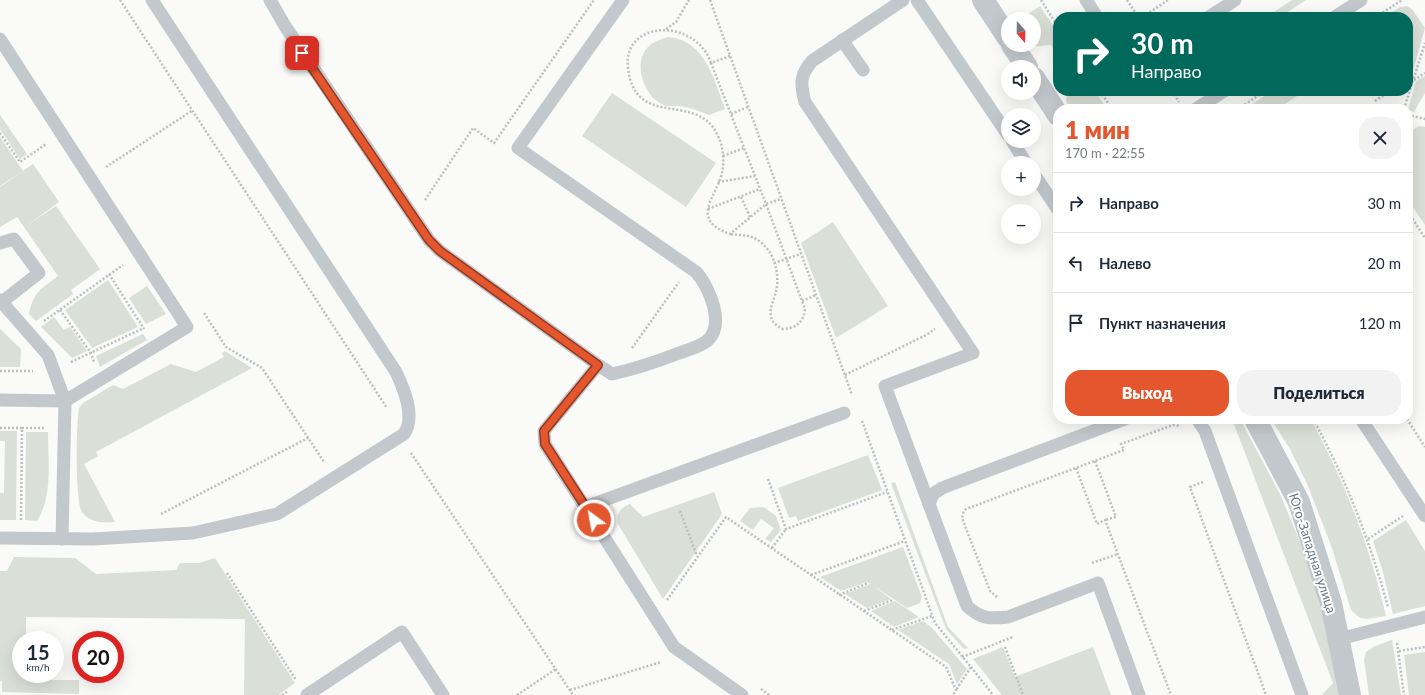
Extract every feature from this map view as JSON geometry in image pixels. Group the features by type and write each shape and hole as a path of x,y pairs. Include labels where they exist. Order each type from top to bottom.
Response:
{"street":[{"path":"983,0 1001,27"},
{"path":"1041,86 1054,101"},
{"name":"Юго-Западная улица","path":"1258,424 1299,502 1331,603 1350,695"}],"lane":[{"path":"0,538 62,539 193,533 276,514 404,434 407,430 408,410 402,384 396,372 152,0"},
{"path":"270,0 285,26 429,240 440,251 612,374 635,369 695,347 707,341 714,330 715,318 713,305 704,281 690,267 518,148 623,0"},
{"path":"903,0 812,61 803,72 802,89 805,102 973,353 885,386 967,606 978,616 993,619 1008,617 1098,583 1139,695"},
{"path":"918,0 1001,125"},
{"path":"1086,0 1094,12"},
{"path":"1217,12 1235,0"},
{"path":"1343,12 1361,0"},
{"path":"0,39 187,327 65,401 0,400"},
{"path":"842,40 863,70"},
{"path":"1204,104 1216,96"},
{"path":"1041,184 1053,202"},
{"path":"0,243 14,239 39,273 1,301 48,354 65,401 62,539"},
{"path":"598,365 544,431 545,444 674,648 742,695"},
{"path":"586,507 844,413"},
{"path":"929,504 933,494 942,488 1112,424"},
{"path":"1200,424 1205,431 1302,695"},
{"path":"1364,424 1422,511"},
{"path":"1339,640 1425,617"},
{"path":"307,695 402,632 443,695"}],"path":[{"path":"120,0 404,434 409,450 573,695"},
{"path":"423,203 473,128 494,143 594,0"},
{"path":"666,30 676,22 689,0"},
{"path":"710,0 854,399"},
{"path":"1041,0 1053,19"},
{"path":"1127,0 1135,12"},
{"path":"1151,12 1168,0"},
{"path":"1384,12 1402,0"},
{"path":"666,30 676,31 692,38 705,50 711,63 766,204 805,310 802,321 796,326 783,329 773,321 770,310 776,291 777,280 774,263 769,252 756,240 749,236 730,234 715,226 710,218 708,209 710,199 722,173 723,156 717,135 711,124 700,116 690,112 653,106 639,96 632,83 628,67 634,44 648,33 666,30"},
{"path":"1413,81 1425,43"},
{"path":"711,63 730,56"},
{"path":"1413,81 1425,73"},
{"path":"1246,104 1258,96"},
{"path":"1375,101 1382,96"},
{"path":"731,114 748,107"},
{"path":"105,168 193,110"},
{"path":"1413,116 1425,120"},
{"path":"0,133 20,162 61,134"},
{"path":"723,156 744,148"},
{"path":"718,182 755,176"},
{"path":"708,209 760,189"},
{"path":"741,197 750,217"},
{"path":"730,234 766,204 781,198"},
{"path":"1413,220 1425,238"},
{"path":"29,331 109,274 140,254"},
{"path":"774,263 801,254"},
{"path":"612,374 690,267"},
{"path":"109,274 144,328"},
{"path":"801,301 816,295"},
{"path":"60,310 91,353 99,380"},
{"path":"54,370 178,313"},
{"path":"845,375 926,335 950,319"},
{"path":"262,368 335,478"},
{"path":"861,420 935,623 993,695"},
{"path":"1316,424 1349,490 1368,539 1393,625 1399,651 1404,695"},
{"path":"1410,424 1425,447"},
{"path":"1002,597 995,597 990,592 962,518 966,509 1124,450 1121,444 1165,428 1177,425 1182,428"},
{"path":"0,428 64,428"},
{"path":"21,523 22,428"},
{"path":"160,514 167,512 308,438"},
{"path":"1076,468 1096,524 1116,517 1095,461"},
{"path":"1200,475 1203,483 1190,487 1266,695"},
{"path":"768,479 786,529"},
{"path":"772,548 786,529 887,492"},
{"path":"680,511 698,556"},
{"path":"1368,539 1422,511"},
{"path":"664,605 726,516 946,667 956,690"},
{"path":"1105,520 1171,695"},
{"path":"810,575 905,541"},
{"path":"1089,564 1118,554"},
{"path":"227,573 298,684"},
{"path":"839,595 868,583"},
{"path":"864,611 893,600"},
{"path":"892,630 932,616"},
{"path":"1004,647 1023,695"},
{"path":"1399,651 1425,647"},
{"path":"570,690 664,661 674,648"},
{"path":"953,695 971,667"},
{"path":"517,695 556,669"},
{"path":"757,686 769,695"}],"shaded area":[{"path":"1292,0 1306,0 1288,12 1274,12"},
{"path":"1040,6 1053,26 1053,48 1051,45 1041,46 1041,12 1031,12"},
{"path":"1407,6 1412,9 1425,28 1413,71 1413,12 1392,12 1400,7"},
{"path":"668,37 681,40 691,45 699,53 712,74 725,109 709,115 687,107 666,106 657,101 651,95 642,79 641,61 643,54 652,44"},
{"path":"1425,76 1425,93 1414,112 1413,104 1410,104 1416,81"},
{"path":"612,93 716,163 686,207 582,136"},
{"path":"1067,96 1098,96 1104,104 1067,104"},
{"path":"1264,96 1297,96 1285,104 1252,104"},
{"path":"0,115 27,154 20,159 0,129"},
{"path":"1419,126 1425,127 1425,225 1413,207 1413,129"},
{"path":"0,137 23,171 0,186"},
{"path":"33,164 59,202 26,226 56,206 100,269 71,290 73,294 36,321 29,314 33,300 42,288 58,276 17,217 0,227 0,187"},
{"path":"833,222 888,306 836,338 801,243"},
{"path":"108,280 138,327 92,348 65,310"},
{"path":"147,286 166,314 146,324 129,298"},
{"path":"54,317 64,330 70,327 87,351 72,358 41,327"},
{"path":"0,329 21,349 20,367 0,367"},
{"path":"143,334 147,340 100,367 96,356"},
{"path":"225,351 252,368 96,452 98,456 84,464 115,522 97,522 85,516 80,505 77,478 78,417 79,408 83,403 113,385 123,389 171,364 196,372 224,357 222,353"},
{"path":"1234,424 1243,424 1281,496 1318,586 1342,695 1322,695 1333,683"},
{"path":"1274,424 1313,424 1335,467 1355,515 1380,590 1386,616 1367,619 1360,618 1351,610 1332,548 1308,486 1290,449"},
{"path":"0,431 17,431 16,520 0,520 0,493 4,493 5,441 0,441"},
{"path":"26,432 48,432 48,489 42,511 37,521 25,520"},
{"path":"868,455 882,490 798,521 796,516 789,518 778,488"},
{"path":"895,482 948,627 968,648 964,649 946,629 891,483"},
{"path":"714,492 722,514 663,599 618,524 618,514 621,509 630,504 643,517"},
{"path":"764,507 776,516 781,530 771,542 765,539 774,528 761,519 753,530 740,521 750,508"},
{"path":"1406,520 1425,551 1425,606 1393,614 1383,572 1373,541"},
{"path":"903,547 922,597 920,603 907,608 874,586 891,599 867,608 845,594 870,584 867,582 841,591 820,577"},
{"path":"14,557 75,558 96,574 176,570 180,563 199,563 215,558 295,683 278,695 244,695 245,619 26,617 26,631 12,631 12,683 64,683 64,680 72,680 72,683 79,683 79,694 2,692 2,682 0,681 0,571 7,571"},
{"path":"895,601 919,617 894,627 871,611"},
{"path":"923,621 933,629 967,669 957,684 949,664 898,630"},
{"path":"1392,640 1401,695 1369,695 1364,660 1366,652 1375,646"},
{"path":"1003,647 1015,677 1093,647 1111,695 1002,695 973,659"},
{"path":"1425,652 1425,695 1409,695 1404,655"}],"route":[{"path":"302,53 417,225 429,240 440,251 598,365 544,431 545,444 594,520"}]}
